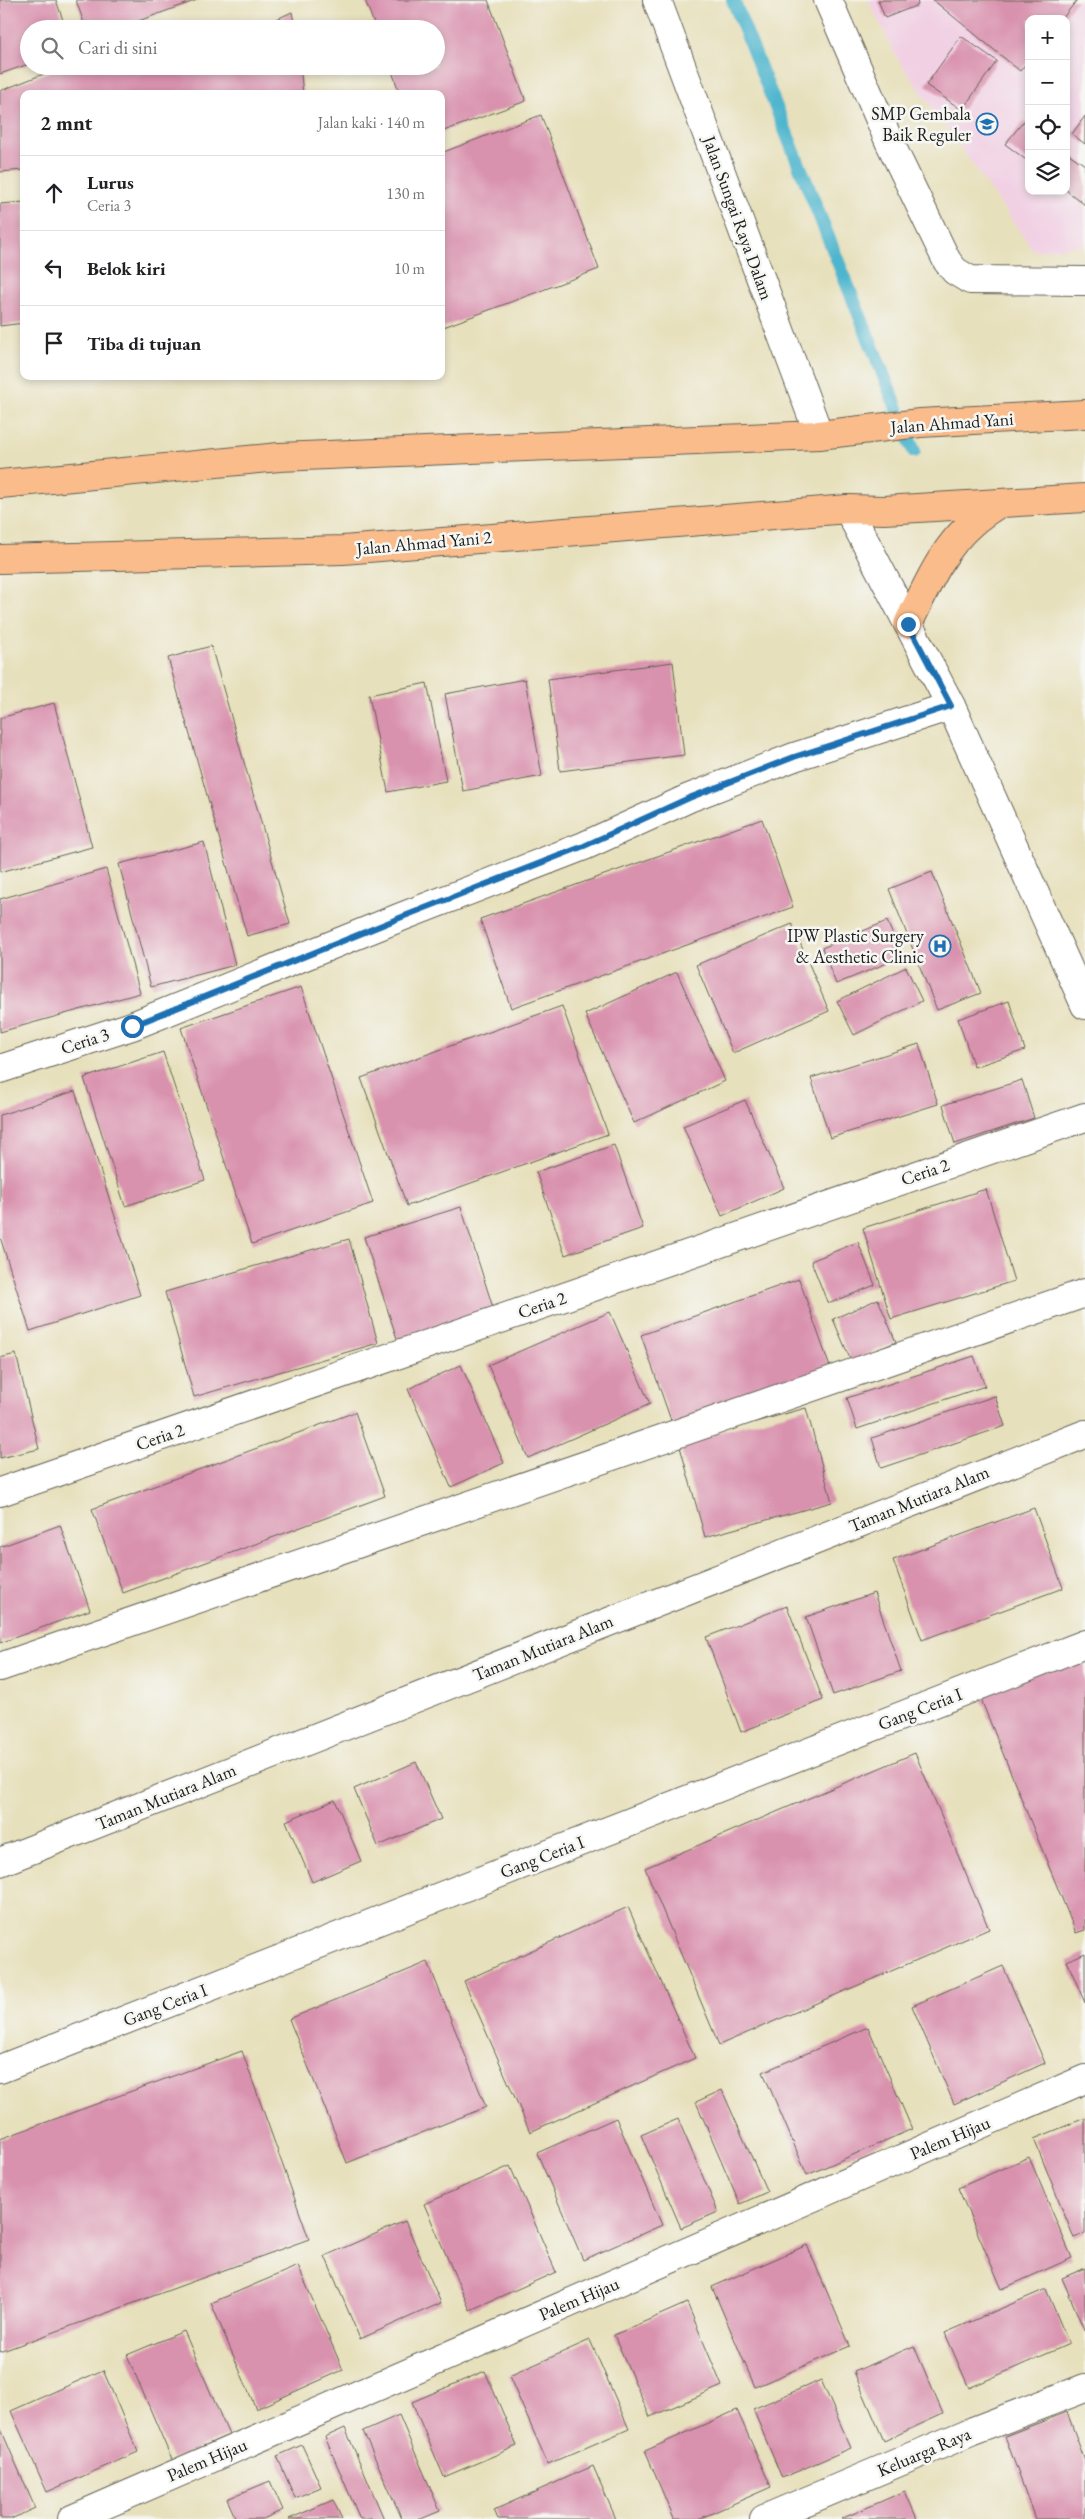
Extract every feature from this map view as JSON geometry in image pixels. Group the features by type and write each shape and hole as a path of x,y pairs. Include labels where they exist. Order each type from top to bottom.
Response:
{"highway":[{"name":"Jalan Ahmad Yani","path":"819,435 920,423 1085,414"},
{"path":"0,484 279,457 819,435"},
{"path":"848,509 884,510 1085,498"},
{"path":"908,624 940,560 972,523 1000,503"},
{"name":"Jalan Ahmad Yani 2","path":"0,559 343,550 848,509"}],"street":[{"name":"Jalan Sungai Raya Dalam","path":"657,0 819,435"},
{"path":"828,0 889,141 947,261 955,272 970,280 1085,281"},
{"path":"848,509 951,706 1085,1005"},
{"name":"Ceria 3","path":"0,1069 132,1026 584,846 689,798 794,757 951,706"},
{"name":"Ceria 2","path":"0,1492 1085,1117"},
{"path":"0,1667 1085,1293"},
{"name":"Taman Mutiara Alam","path":"0,1862 1085,1434"},
{"name":"Gang Ceria I","path":"0,2070 1085,1644"},
{"name":"Palem Hijau","path":"72,2519 1085,2080"},
{"name":"Keluarga Raya","path":"764,2519 972,2431 1085,2388"}],"shaded area":[{"name":"SMP Gembala Baik Reguler","path":"868,0 1085,0 1085,245 1034,251 897,58"}],"building":[{"path":"0,0 56,0 63,20 20,20 20,67 0,74"},
{"path":"76,0 197,0 141,20 83,20"},
{"path":"365,0 488,0 526,101 445,131 445,90 399,90 393,75 445,75 445,20 373,20"},
{"path":"878,0 917,0 918,5 885,18"},
{"path":"933,0 1077,0 1065,15 1025,15 1025,65 1020,71"},
{"path":"292,12 293,20 275,20"},
{"path":"961,36 997,61 962,110 926,85"},
{"path":"41,75 301,75 303,90 20,90 20,170 0,172 0,91"},
{"path":"541,115 599,269 445,327 445,151"},
{"path":"1085,116 1085,144 1072,134"},
{"path":"1024,121 1025,122 1025,159 1005,144"},
{"path":"1070,155 1085,165 1085,205 1070,193"},
{"path":"20,202 20,324 0,326 0,204"},
{"path":"211,646 290,924 247,936 168,658"},
{"path":"673,662 684,755 560,771 548,679"},
{"path":"525,679 542,776 463,791 445,694"},
{"path":"427,683 446,781 388,792 369,695"},
{"path":"54,703 92,847 0,872 0,718"},
{"path":"762,819 793,907 511,1008 480,919"},
{"path":"204,842 235,965 151,987 119,864"},
{"path":"106,869 140,993 0,1032 0,899"},
{"path":"932,872 981,993 937,1010 889,889"},
{"path":"887,921 902,957 836,984 822,948"},
{"path":"792,924 829,1011 733,1053 696,965"},
{"path":"906,967 922,1001 854,1035 837,1001"},
{"path":"677,972 725,1081 634,1123 585,1014"},
{"path":"301,987 373,1203 252,1244 181,1028"},
{"path":"1009,1001 1025,1050 974,1067 958,1019"},
{"path":"562,1006 608,1134 407,1206 361,1078"},
{"path":"919,1044 938,1104 830,1138 811,1078"},
{"path":"163,1052 205,1180 125,1206 84,1078"},
{"path":"1022,1080 1034,1118 955,1144 943,1105"},
{"path":"75,1091 140,1295 30,1331 0,1237 0,1115"},
{"path":"745,1100 784,1188 722,1216 683,1126"},
{"path":"614,1145 643,1228 565,1255 536,1172"},
{"path":"986,1189 1014,1281 891,1319 863,1228"},
{"path":"461,1207 496,1317 400,1348 364,1237"},
{"path":"349,1239 378,1343 194,1397 165,1292"},
{"path":"858,1242 875,1285 828,1304 811,1261"},
{"path":"799,1279 831,1370 673,1426 641,1335"},
{"path":"878,1299 896,1342 851,1361 833,1319"},
{"path":"610,1312 650,1404 528,1458 488,1365"},
{"path":"16,1354 39,1449 0,1458 0,1358"},
{"path":"974,1356 985,1386 857,1429 847,1398"},
{"path":"461,1365 504,1463 451,1487 408,1389"},
{"path":"995,1396 1005,1426 881,1468 872,1438"},
{"path":"806,1408 832,1502 705,1537 679,1443"},
{"path":"355,1412 385,1496 123,1593 92,1509"},
{"path":"1034,1508 1063,1588 922,1640 893,1560"},
{"path":"60,1525 90,1610 0,1643 0,1547"},
{"path":"874,1593 901,1671 833,1695 806,1617"},
{"path":"787,1606 823,1700 741,1732 706,1637"},
{"path":"1085,1647 1085,1930 1076,1933 978,1692"},
{"path":"915,1753 989,1929 719,2045 645,1868"},
{"path":"416,1762 441,1819 378,1846 354,1789"},
{"path":"335,1800 361,1861 312,1882 286,1821"},
{"path":"628,1907 695,2058 530,2132 464,1981"},
{"path":"1085,1953 1085,2003 1067,1961"},
{"path":"428,1962 486,2107 347,2163 289,2019"},
{"path":"1003,1966 1045,2063 954,2104 912,2006"},
{"path":"868,2027 912,2129 807,2175 763,2072"},
{"path":"242,2051 309,2239 0,2352 0,2139"},
{"path":"722,2090 767,2192 740,2204 696,2102"},
{"path":"616,2118 662,2225 583,2260 537,2153"},
{"path":"1085,2118 1085,2233 1074,2238 1034,2139"},
{"path":"678,2119 718,2212 681,2228 641,2135"},
{"path":"1029,2157 1072,2258 1002,2289 958,2188"},
{"path":"510,2166 556,2272 470,2310 424,2204"},
{"path":"405,2221 441,2303 360,2339 325,2256"},
{"path":"807,2245 850,2346 755,2387 712,2287"},
{"path":"298,2266 343,2370 256,2409 211,2303"},
{"path":"1085,2268 1085,2332 1062,2278"},
{"path":"1046,2289 1069,2344 969,2388 945,2333"},
{"path":"687,2303 722,2386 650,2417 614,2335"},
{"path":"184,2331 229,2435 172,2460 127,2355"},
{"path":"590,2340 629,2429 548,2464 509,2376"},
{"path":"914,2346 943,2414 884,2441 854,2372"},
{"path":"103,2370 138,2452 47,2492 11,2411"},
{"path":"485,2371 517,2446 444,2477 412,2402"},
{"path":"821,2380 851,2448 782,2478 753,2409"},
{"path":"737,2410 771,2487 699,2519 674,2519 645,2451"},
{"path":"1067,2412 1085,2461 1085,2519 1035,2519 1005,2436"},
{"path":"399,2415 440,2511 421,2519 402,2519 363,2431"},
{"path":"0,2427 35,2508 11,2519 0,2519"},
{"path":"345,2428 384,2519 360,2519 325,2437"},
{"path":"302,2445 321,2487 295,2498 277,2456"},
{"path":"593,2466 616,2519 498,2519 494,2510"},
{"path":"270,2481 283,2510 263,2519 236,2519 227,2499"},
{"path":"905,2491 917,2519 841,2519"},
{"path":"333,2500 342,2519 289,2519"}],"waterway":[{"path":"733,0 914,451"}],"place":[{"name":"SMP Gembala Baik Reguler","path":"987,124"},
{"name":"IPW Plastic Surgery & Aesthetic Clinic","path":"940,946"}],"route":[{"path":"132,1026 584,846 689,798 794,757 951,706 908,624"}]}
